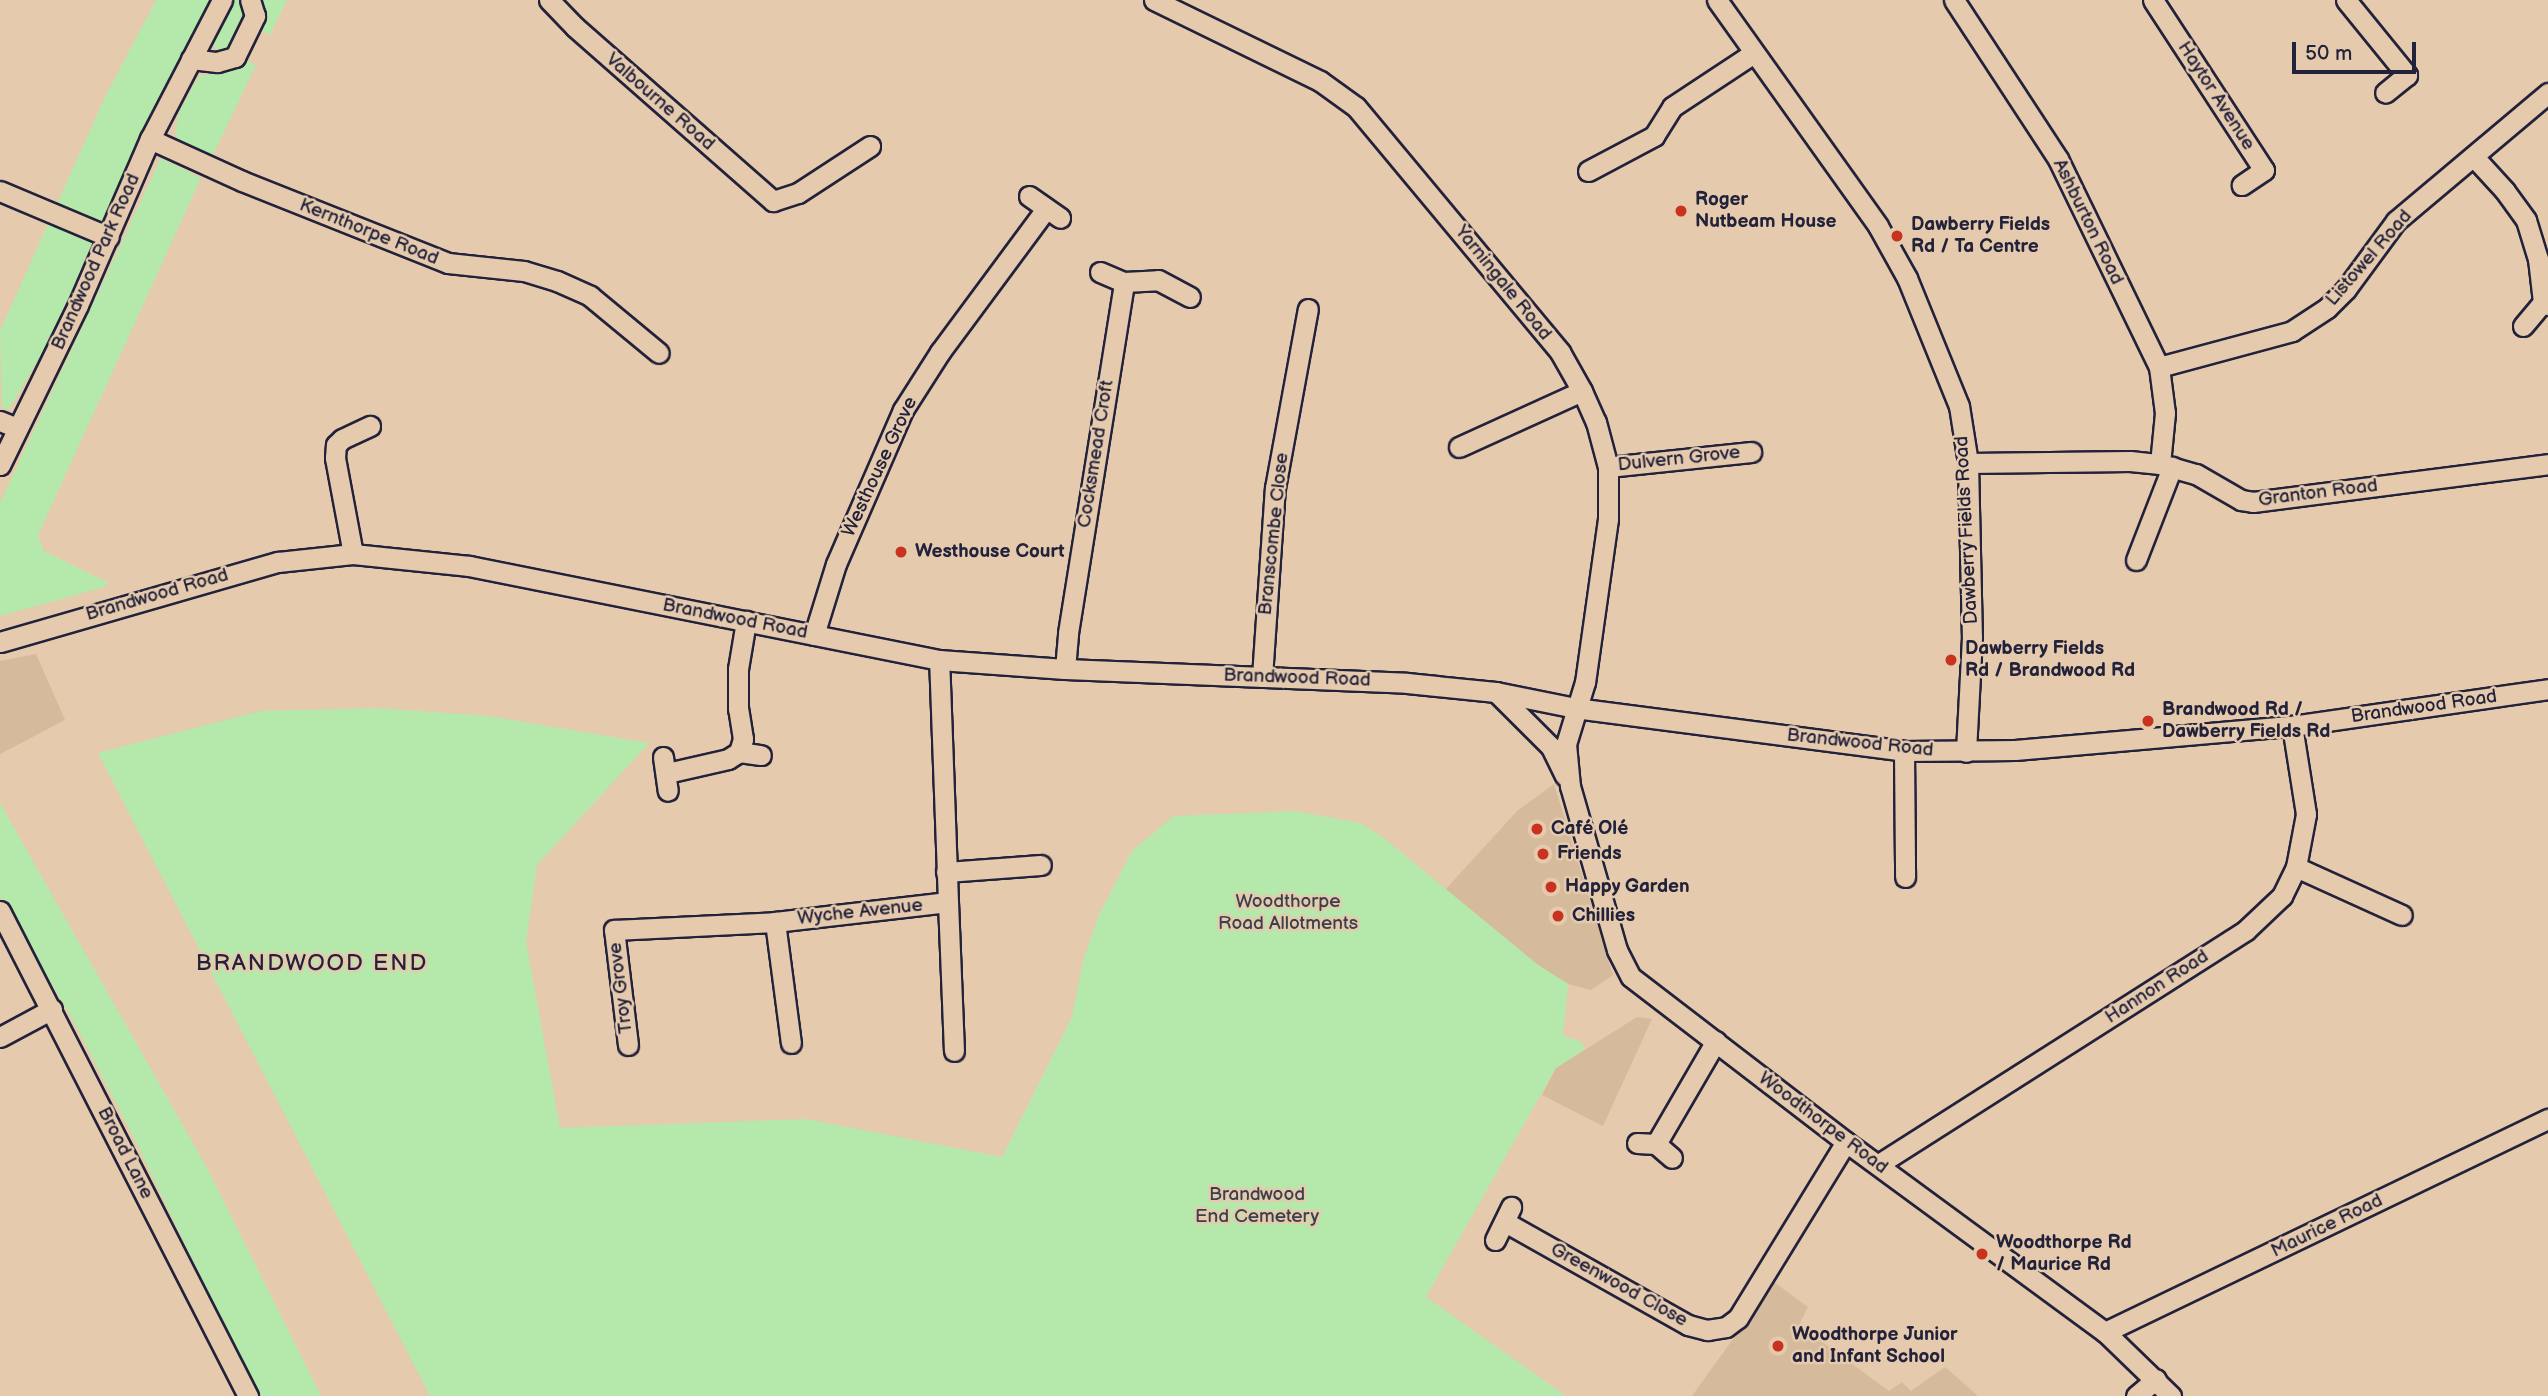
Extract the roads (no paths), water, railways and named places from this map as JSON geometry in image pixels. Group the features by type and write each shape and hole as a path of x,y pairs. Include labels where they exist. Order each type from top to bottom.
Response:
{"street":[{"name":"Brandwood Park Road","path":"0,465 9,425 110,237 150,139 222,0"},
{"path":"191,59 217,62 235,57 255,16 250,0"},
{"name":"Valbourne Road","path":"549,0 575,27 773,201 798,193 870,146"},
{"name":"Yarningale Road","path":"1154,0 1320,80 1356,107 1560,352 1596,422 1608,467 1604,546 1585,682 1575,708"},
{"name":"Dawberry Fields Road","path":"1717,0 1851,185 1907,278 1959,406 1968,463 1972,637 1966,752"},
{"name":"Ashburton Road","path":"1954,0 2058,159 2159,367 2165,413 2166,466 2136,560"},
{"name":"Haytor Avenue","path":"2152,0 2264,170 2242,186"},
{"path":"2346,0 2407,75 2385,93"},
{"path":"1588,171 1654,136 1672,107 1754,53"},
{"name":"Listowel Road","path":"2159,367 2292,331 2327,308 2346,289 2396,221 2548,93"},
{"name":"Kernthorpe Road","path":"150,139 242,181 448,263 524,271 557,281 590,296 659,353"},
{"path":"2474,157 2505,191 2526,220 2538,259 2546,303 2523,326"},
{"path":"0,191 110,237"},
{"name":"Westhouse Grove","path":"814,635 836,564 903,410 940,352 1053,214 1029,196"},
{"path":"1100,272 1124,282 1158,280 1190,297"},
{"name":"Cocksmead Croft","path":"1065,669 1068,632 1124,282"},
{"name":"Branscombe Close","path":"1262,677 1275,488 1308,309"},
{"path":"1459,447 1582,391"},
{"path":"353,554 335,458 336,444 370,426"},
{"name":"Dulvern Grove","path":"1608,467 1751,452"},
{"name":"Granton Road","path":"1968,463 2130,461 2196,474 2241,500 2253,502 2548,464"},
{"name":"Brandwood Road","path":"0,642 278,562 353,554 469,566 939,660 1065,669 1406,683 1496,692 1575,708 1904,751 1966,752 2292,726 2548,689"},
{"path":"739,752 743,739 738,709 738,669 746,621"},
{"name":"Brandwood Road","path":"0,628 57,624"},
{"name":"Wyche Avenue","path":"614,930 775,922 948,902 939,660"},
{"name":"Woodthorpe Road","path":"1496,692 1551,747 1570,786 1617,950 1631,977 1648,993 1716,1041 1846,1142 2105,1332 2171,1396"},
{"name":"Woodthorpe Road","path":"1570,786 1566,744 1575,708"},
{"name":"Hannon Road","path":"1879,1164 2246,930 2282,896 2296,867 2306,814 2292,726"},
{"path":"1904,751 1905,877"},
{"path":"666,774 728,759 739,752 761,755"},
{"path":"946,872 1041,865"},
{"path":"2296,867 2402,915"},
{"path":"948,902 954,1051"},
{"name":"Broad Lane","path":"0,912 52,1009 243,1394"},
{"path":"775,922 791,1043"},
{"name":"Troy Grove","path":"614,930 628,1045"},
{"path":"0,1037 52,1009"},
{"path":"1672,1158 1647,1143 1716,1041"},
{"name":"Maurice Road","path":"2105,1332 2548,1119"},
{"name":"Greenwood Close","path":"1495,1240 1508,1215 1688,1325 1707,1329 1726,1327 1738,1318 1846,1142"},
{"path":"2136,1396 2156,1380"}],"place":[{"name":"Roger Nutbeam House","path":"1681,211"},
{"name":"Dawberry Fields Rd / Ta Centre","path":"1897,236"},
{"name":"Westhouse Court","path":"901,552"},
{"name":"Dawberry Fields Rd / Brandwood Rd","path":"1951,660"},
{"name":"Brandwood Rd / Dawberry Fields Rd","path":"2148,721"},
{"name":"Café Olé","path":"1537,829"},
{"name":"Friends","path":"1543,854"},
{"name":"Happy Garden","path":"1551,887"},
{"name":"Chillies","path":"1558,916"},
{"name":"Woodthorpe Rd / Maurice Rd","path":"1982,1254"},
{"name":"Woodthorpe Junior and Infant School","path":"1778,1346"}],"district":[{"name":"BRANDWOOD END","path":"312,963"}],"park label":[{"name":"Woodthorpe Road Allotments","path":"1288,913"},
{"name":"Brandwood End Cemetery","path":"1257,1206"}]}
